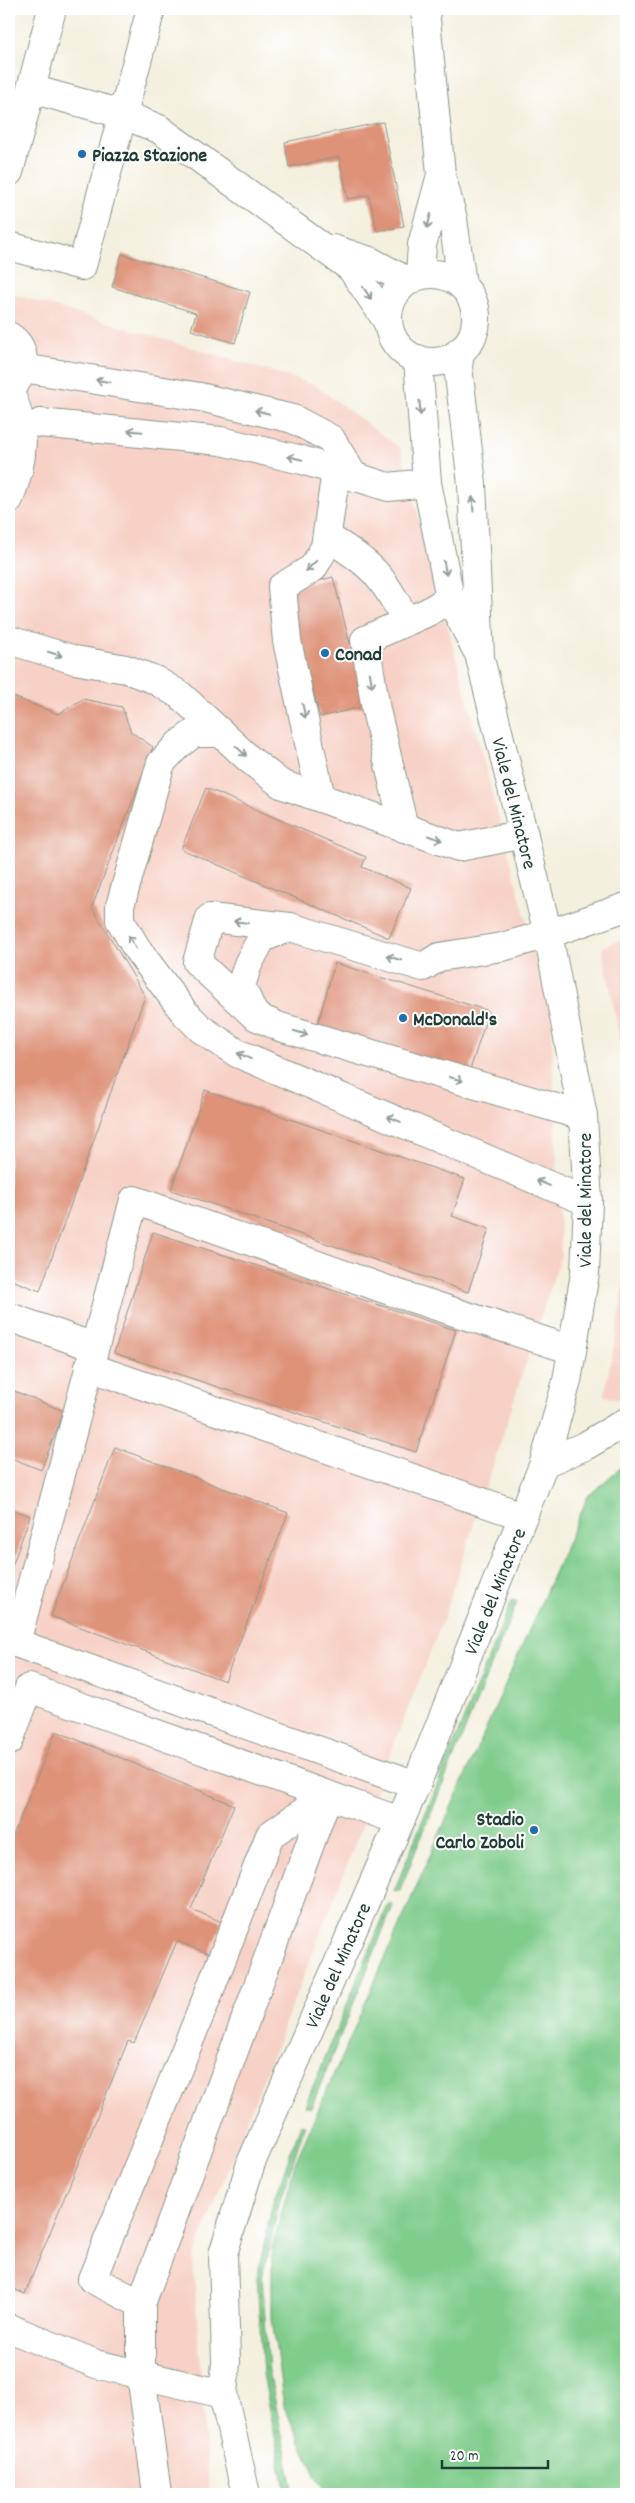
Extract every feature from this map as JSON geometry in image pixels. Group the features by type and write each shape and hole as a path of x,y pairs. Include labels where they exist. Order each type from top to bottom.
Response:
{"main road":[{"path":"9,172 52,9"},
{"path":"9,246 82,266 151,9"},
{"path":"425,9 441,174 453,219 462,284"},
{"path":"31,88 122,114 159,129 322,245 351,268 388,322 397,345 418,359 440,361 460,352 470,340 476,326 476,311 471,296 462,284 449,276 434,273 414,278 398,289 392,299 388,322"},
{"path":"414,278 441,174"},
{"path":"322,245 414,278"},
{"path":"9,336 21,350 14,383 23,441 17,478 9,499"},
{"name":"Viale del Minatore","path":"246,2494 223,2394 226,2363 223,2254 251,2163 416,1785 544,1463 567,1381 585,1273 588,1202 583,1116 548,934 524,834 503,759 480,658 472,484 458,367 460,352"},
{"name":"Viale del Minatore","path":"418,359 427,483 450,598 480,658"},
{"path":"14,383 200,397 293,419 331,439 345,474 325,547 313,568 282,587 288,641 321,798"},
{"path":"40,423 221,441 302,460 388,487 427,483"},
{"path":"327,537 351,551 374,569 390,589 406,621"},
{"path":"404,828 376,710 365,640 450,598"},
{"path":"9,640 75,660 126,669 155,680 180,695 281,784 459,846 524,834"},
{"path":"221,733 194,732 161,763 120,906 120,920 137,949 184,1012 201,1029 237,1053 588,1202"},
{"path":"583,1116 289,1030 255,1016 196,962 210,918 290,927 423,967 439,957 502,947 548,934 626,907"},
{"path":"255,1016 242,986 248,964 262,938 290,927"},
{"path":"416,1785 16,1643 134,1200 396,1293 572,1350"},
{"path":"9,1317 92,1357 523,1516"},
{"path":"544,1463 585,1446 626,1422"},
{"path":"9,1740 29,1688 400,1821"},
{"path":"157,2494 141,2374 140,2304 328,1795"},
{"path":"140,2304 92,2279 206,2000 270,1835 328,1795"},
{"path":"9,2328 96,2364 223,2394"}],"shaded area":[{"path":"9,293 313,384 400,448 551,1013 561,1255 444,1617 193,2259 209,2494 9,2494"},
{"path":"626,938 626,1070 602,947"},
{"path":"626,1261 626,1399 624,1400 604,1396 621,1309"}],"green space":[{"name":"Stadio Carlo Zoboli","path":"626,1463 626,2494 329,2494 316,2477 284,2407 272,2319 272,2248 295,2163 588,1496"},
{"path":"512,1600 517,1602 399,1892 394,1891"},
{"path":"389,1903 393,1906 311,2108 305,2106"},
{"path":"301,2124 305,2125 279,2203 262,2278 269,2372 294,2494 286,2494 263,2374 257,2278 273,2202"}],"building":[{"path":"383,122 404,226 377,231 369,195 348,199 339,157 289,167 285,142"},
{"path":"122,254 250,292 235,343 191,330 196,313 112,287"},
{"path":"333,577 366,706 320,717 287,589"},
{"path":"9,695 58,714 83,699 122,707 131,732 153,747 92,907 145,996 40,1291 9,1279"},
{"path":"206,788 366,857 362,867 411,888 389,938 181,849"},
{"name":"McDonald's","path":"335,963 489,1011 469,1073 317,1026"},
{"path":"205,1090 465,1179 452,1216 489,1229 468,1292 171,1190"},
{"path":"153,1232 456,1330 416,1452 114,1353"},
{"path":"9,1389 64,1411 41,1470 9,1457"},
{"path":"115,1447 288,1513 225,1681 51,1616"},
{"path":"9,1508 30,1516 9,1575"},
{"path":"56,1731 234,1805 191,1909 222,1922 209,1954 177,1941 134,2043 128,2041 25,2294 9,2287 9,1845"}],"place":[{"name":"Piazza Stazione","path":"82,154"},
{"name":"Conad","path":"325,653"},
{"name":"McDonald's","path":"403,1018"},
{"name":"Stadio Carlo Zoboli","path":"534,1830"}]}
